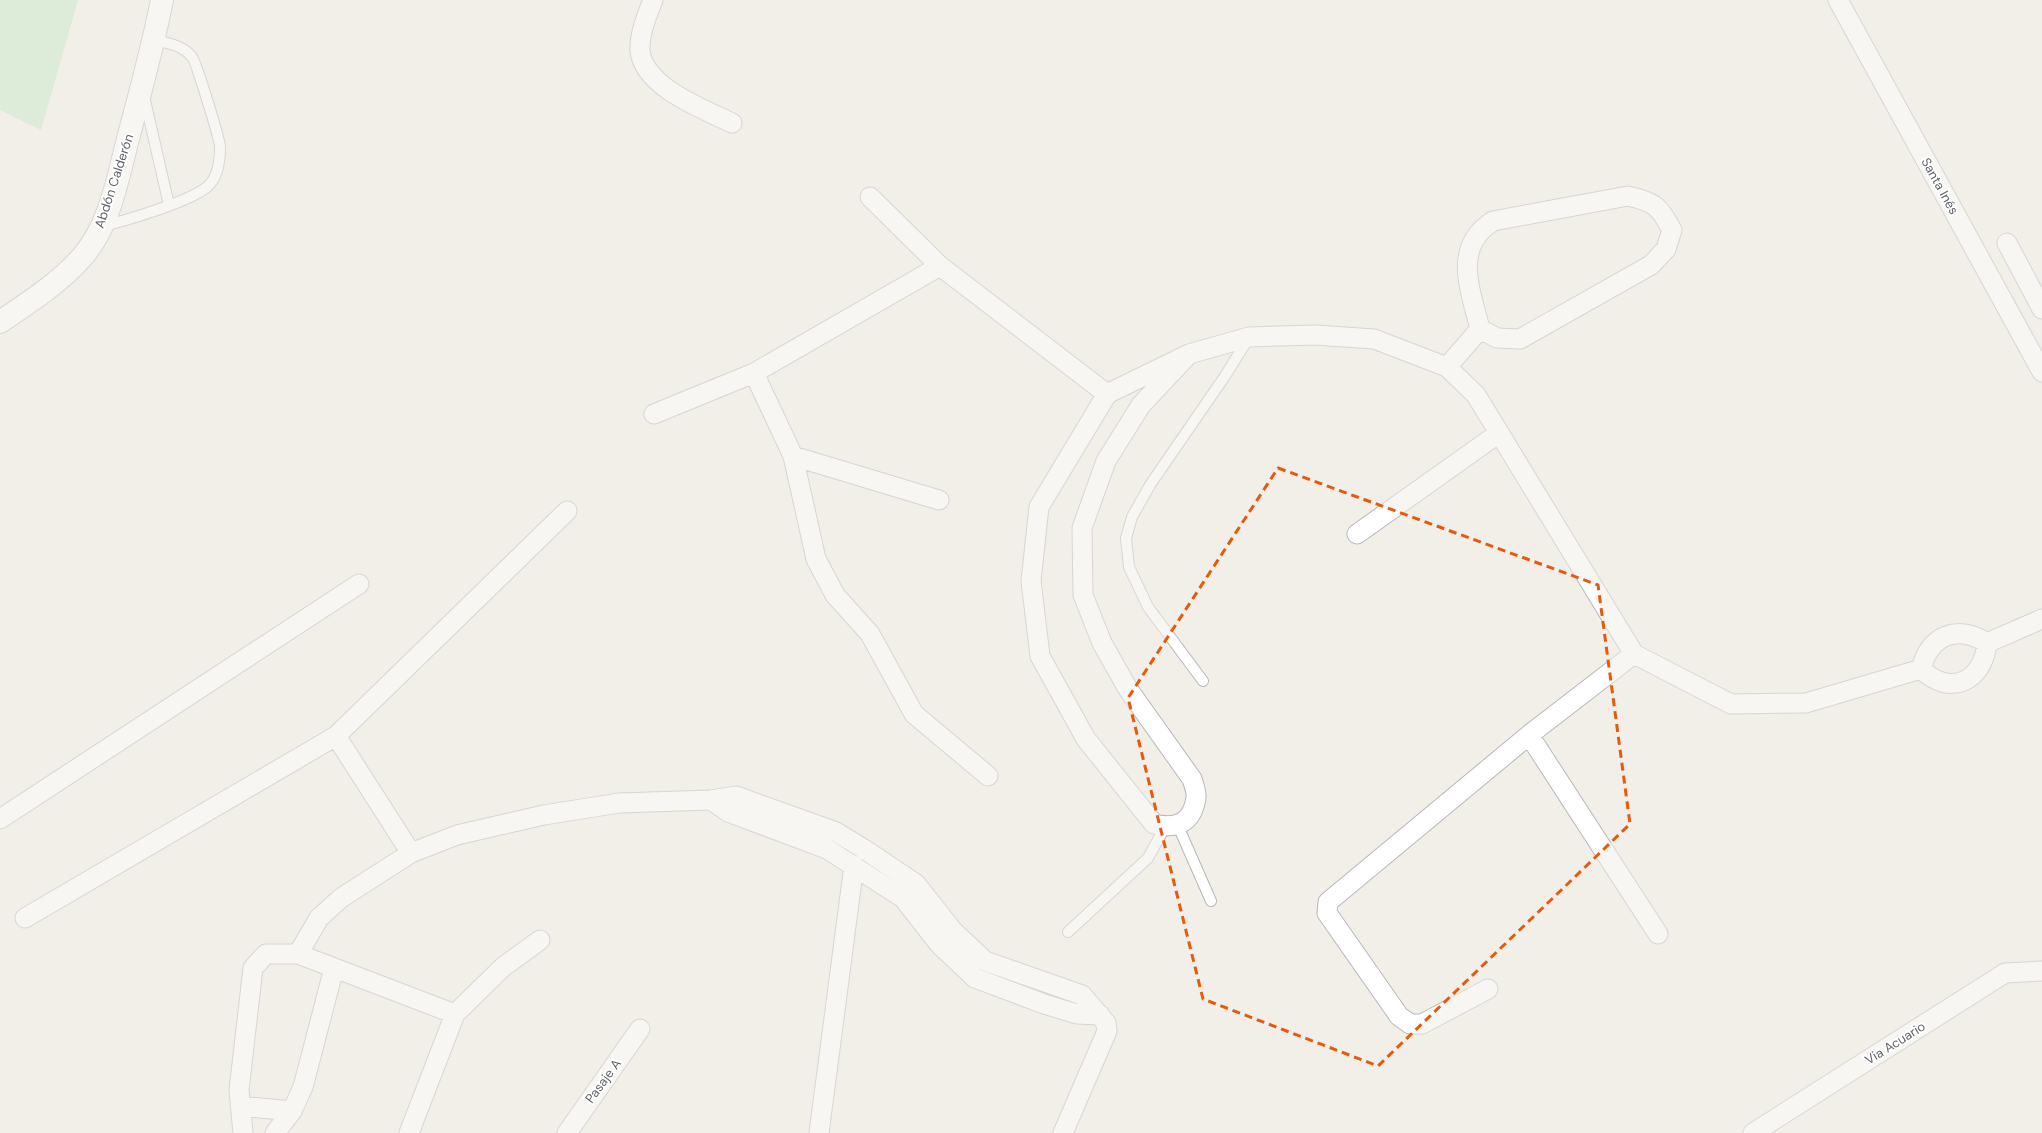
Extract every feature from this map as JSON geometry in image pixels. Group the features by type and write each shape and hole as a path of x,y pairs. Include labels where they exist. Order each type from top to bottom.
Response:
{"street":[{"name":"Abdón Calderón","path":"0,322 39,296 83,256 102,226 154,40 162,0"},
{"path":"653,0 644,24 640,50 643,62 659,83 673,93 732,123"},
{"name":"Santa Inés","path":"1838,0 2042,372"},
{"path":"1628,196 1648,201 1662,211 1672,230 1666,249 1651,265 1520,339 1497,338 1480,329 1466,269 1469,250 1479,233 1493,220 1628,196"},
{"path":"870,197 940,266 1107,394"},
{"path":"2007,243 2042,310"},
{"path":"654,414 754,373 940,266"},
{"path":"1447,367 1480,329"},
{"path":"1189,354 1141,405 1110,455 1082,528 1083,596 1102,643 1128,689 1192,779 1196,797 1193,808 1187,819 1172,826 1154,824 1086,739 1040,656 1031,581 1039,507 1107,394 1189,354 1249,337 1315,335 1374,340 1447,367 1476,395 1634,654 1730,704 1806,703 1920,670"},
{"path":"754,373 793,456 816,559 835,595 870,634 914,714 988,776"},
{"path":"1357,534 1499,433"},
{"path":"793,456 939,500"},
{"path":"25,918 336,736 567,511"},
{"path":"0,819 359,584"},
{"path":"1987,644 2042,619"},
{"path":"1920,670 1924,657 1930,646 1946,636 1964,633 1976,637 1987,644"},
{"path":"1920,670 1930,679 1943,683 1957,684 1969,678 1979,669 1985,657 1987,644"},
{"path":"1488,990 1422,1024 1410,1024 1399,1016 1327,913 1328,902 1529,734 1634,654"},
{"path":"1529,734 1658,934"},
{"path":"336,736 411,853"},
{"path":"298,954 319,918 341,898 411,853 457,835 544,815 619,803 711,800 736,796 836,832 916,884 953,931 985,961 1082,995 1106,1023 1107,1031 1063,1133"},
{"path":"711,800 728,812 827,849 903,898 939,944 975,978 1044,1004 1077,1014 1100,1015"},
{"path":"819,1133 854,865"},
{"path":"409,1133 455,1014 502,967 540,940"},
{"path":"243,1133 239,1090 253,968 266,954 298,954 455,1014"},
{"path":"276,1133 292,1111 303,1087 334,968"},
{"name":"Via Acuario","path":"1753,1133 2006,973 2042,972"},
{"name":"Pasaje A","path":"566,1133 640,1029"},
{"path":"240,1106 292,1111"}],"lane":[{"path":"102,226 121,222 168,205 207,187 215,177 220,145 193,57 180,47 154,40 152,0"},
{"path":"142,85 168,205"},
{"path":"1203,681 1148,606 1129,567 1126,538 1132,517 1150,485 1225,376 1249,337"},
{"path":"1068,932 1148,858 1172,826 1212,901"}],"highlighted area":[{"path":"1278,468 1598,585 1630,824 1378,1066 1203,999 1128,698"}],"green space":[{"path":"0,0 78,0 41,130 0,110"}]}
